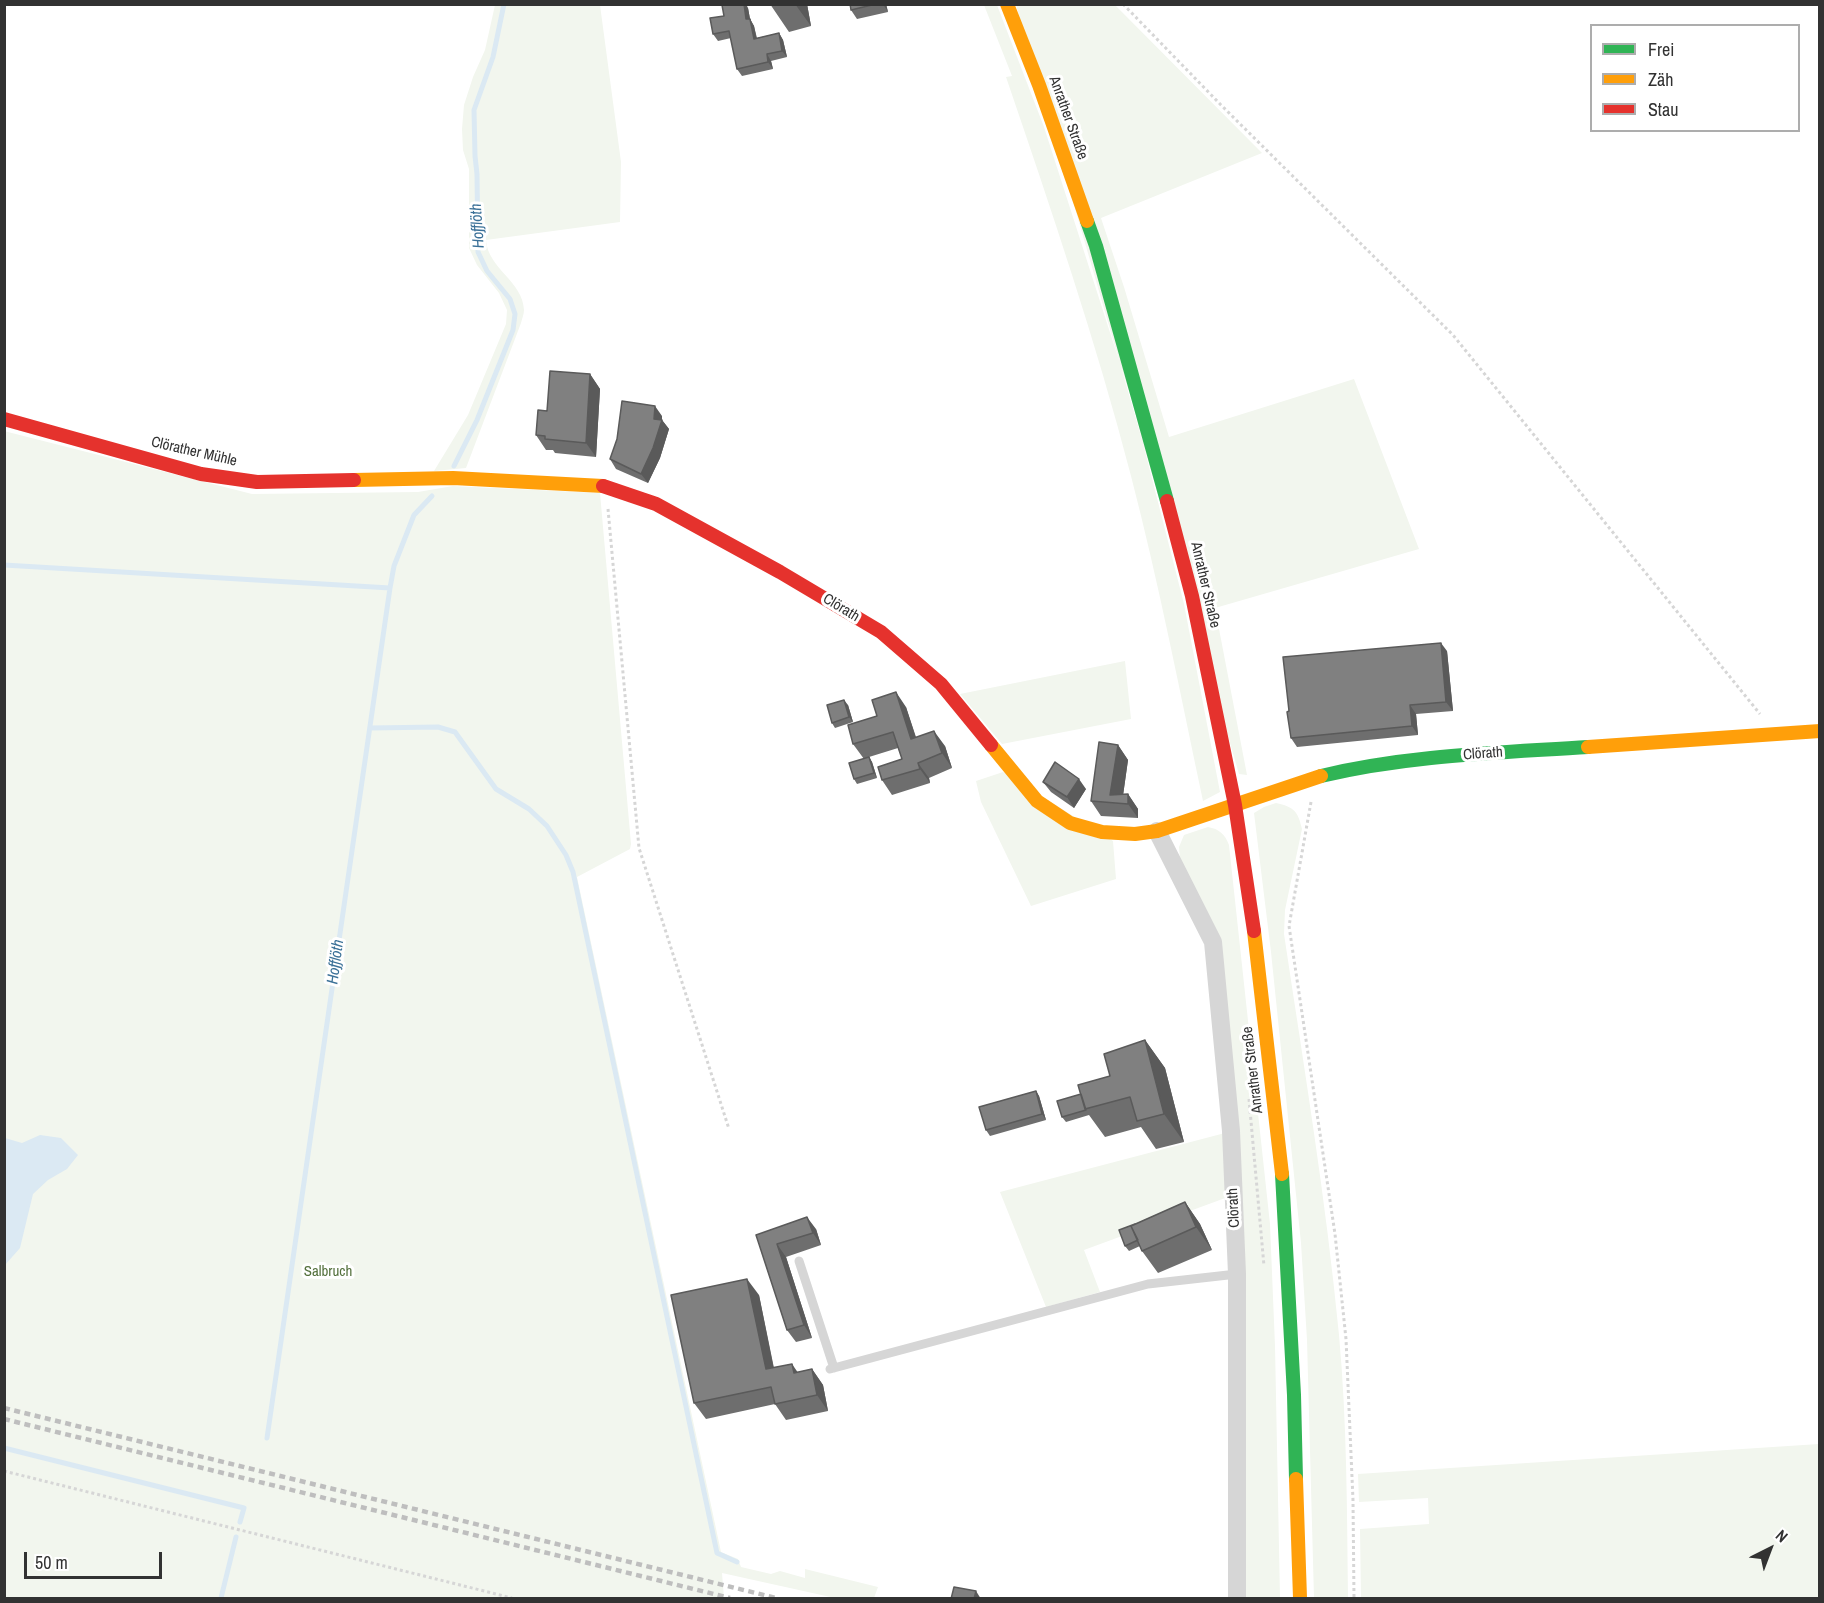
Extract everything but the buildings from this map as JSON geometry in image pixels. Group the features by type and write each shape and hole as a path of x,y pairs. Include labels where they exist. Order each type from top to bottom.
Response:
{"street":[{"name":"Anrather Straße","path":"1007,4 1039,85 1096,246 1150,435 1192,596 1235,805 1253,919 1284,1194 1294,1395 1300,1599"},
{"name":"Clörather Mühle","path":"4,419 201,474 257,482 459,478"},
{"name":"Clörath","path":"459,478 606,486 656,504 780,572 881,632 941,684 1038,801 1070,823 1102,832 1135,834 1157,831 1218,808 1235,805 1316,777 1367,765 1420,758 1820,731"},
{"name":"Clörath","path":"1157,831 1213,942 1231,1131 1237,1274 1237,1599"}],"lane":[{"path":"799,1261 832,1369 1148,1284 1237,1274"}],"path":[{"path":"1123,4 1229,113 1453,334 1777,734"},
{"path":"606,486 639,848 729,1129"},
{"path":"1316,777 1289,926 1335,1234 1346,1339 1353,1500 1354,1599"},
{"path":"1249,1093 1264,1269"},
{"path":"4,1471 512,1599"}],"green space":[{"path":"495,5 600,5 621,162 620,222 486,240 493,259 518,291 522,300 523,315 466,468 434,471 468,415 506,324 507,310 499,293 477,265 469,248 469,169 463,150 462,129 464,105 485,50"},
{"path":"984,5 997,5 1044,127 1133,404 1184,604 1220,792 1203,801 1169,638 1131,476 1072,275 1006,77 1012,76"},
{"path":"1016,5 1115,5 1262,153 1101,218 1169,437 1354,379 1419,549 1215,608 1247,775 1239,774"},
{"name":"Salbruch","path":"4,431 252,494 418,492 453,486 600,493 631,844 630,849 577,877 721,1552 738,1559 741,1567 771,1574 780,1571 805,1578 805,1569 878,1587 874,1598 835,1598 722,1573 724,1598 5,1598"},
{"path":"1125,661 1131,719 1002,744 960,694"},
{"path":"1003,772 1113,841 1116,879 1031,906 981,802 976,781"},
{"path":"1276,803 1294,811 1302,829 1285,910 1284,934 1321,1184 1339,1335 1345,1434 1348,1598 1314,1598 1307,1340 1301,1243 1254,813"},
{"path":"1208,827 1221,833 1229,845 1270,1224 1280,1598 1242,1598 1227,1020 1180,859 1179,847 1184,835"},
{"path":"1225,1133 1228,1197 1084,1250 1100,1292 1046,1307 1000,1192"},
{"path":"1819,1444 1819,1598 1361,1598 1360,1529 1429,1524 1428,1498 1359,1502 1358,1474"}],"shaded area":[{"path":"40,1135 61,1138 78,1155 67,1169 48,1180 33,1194 20,1248 5,1265 5,1138 22,1143"}],"waterway":[{"name":"Hofflöth","path":"454,466 477,420 513,330 515,314 510,299 487,271 478,252 474,110 493,57 504,4"},
{"name":"Hofflöth","path":"267,1438 390,588 394,566 414,515 432,496"},
{"path":"4,565 390,588"},
{"path":"370,728 438,727 455,732 496,789 529,809 547,826 566,855 573,872 717,1553 737,1562"},
{"path":"4,1448 244,1508 240,1522"},
{"name":"Hofflöth","path":"221,1598 236,1537"}],"railway":[{"path":"4,1408 776,1598"},
{"path":"4,1419 730,1598"}],"traffic: fast":[{"path":"1087,221 1167,501"},
{"path":"1321,776 1420,759 1588,747"},
{"path":"1282,1174 1294,1395 1296,1479"}],"traffic: slow":[{"path":"1007,4 1039,85 1087,221"},
{"path":"354,480 453,478 603,486"},
{"path":"1588,747 1820,731"},
{"path":"991,745 1037,801 1070,823 1102,832 1135,834 1157,831 1321,776"},
{"path":"1254,931 1282,1174"},
{"path":"1296,1479 1300,1598"}],"traffic: jam":[{"path":"4,419 201,474 257,482 354,480"},
{"path":"603,486 656,504 780,572 881,632 941,684 991,745"},
{"path":"1167,501 1192,596 1235,805 1254,931"}]}
